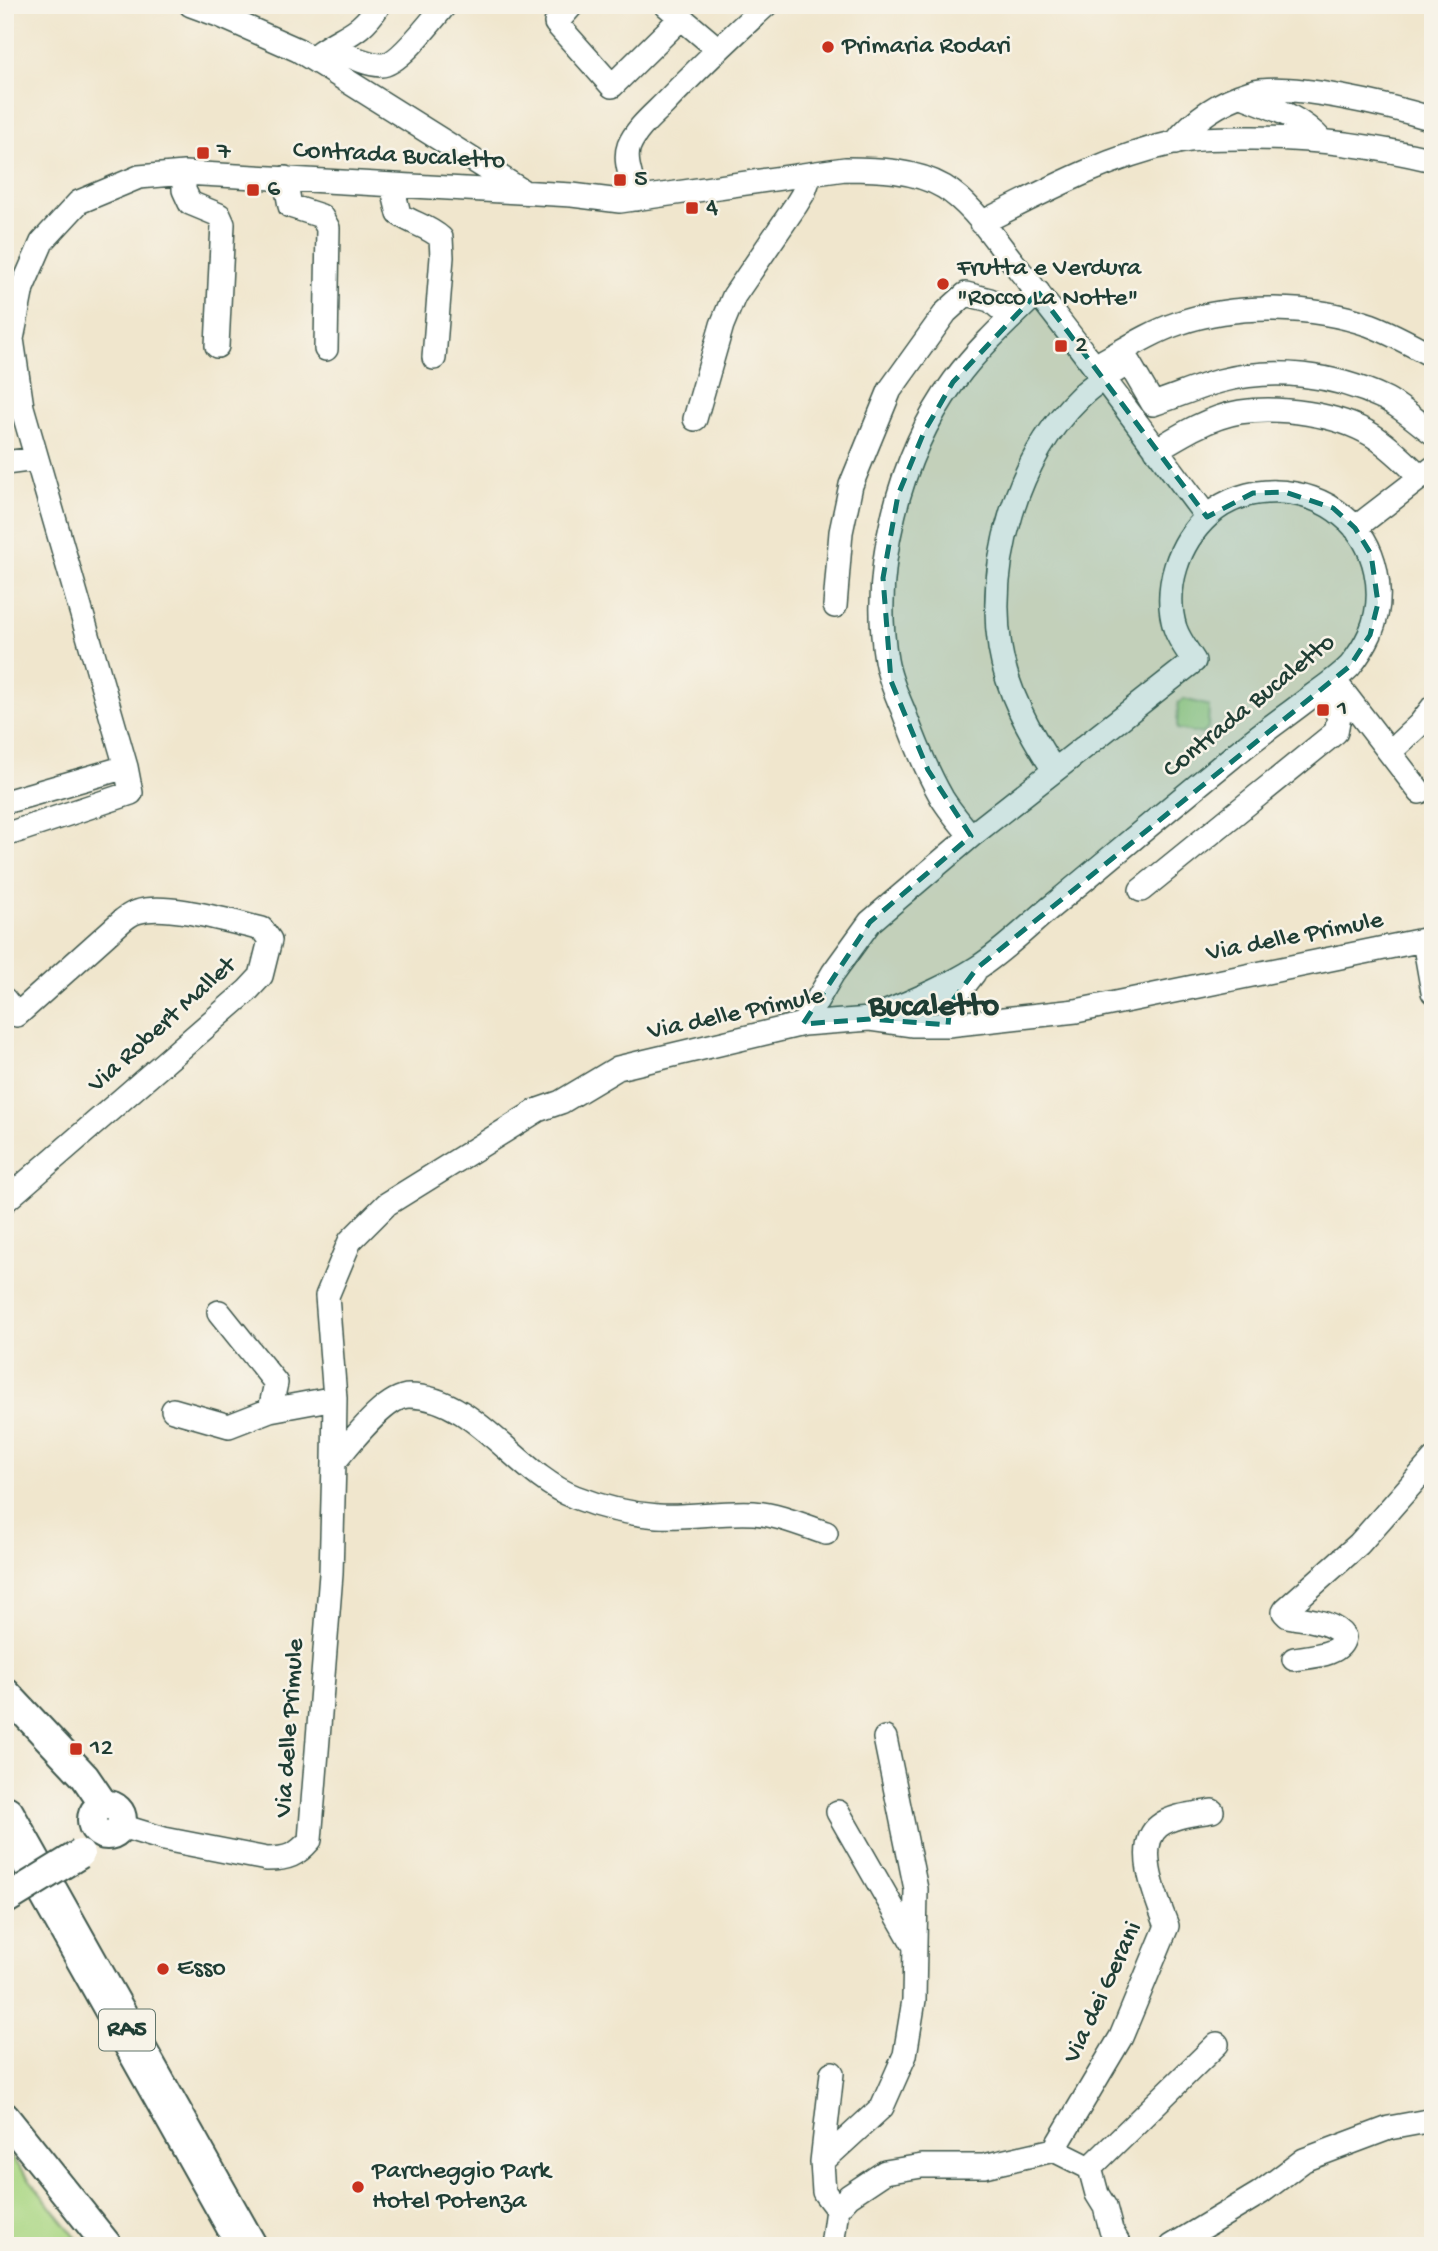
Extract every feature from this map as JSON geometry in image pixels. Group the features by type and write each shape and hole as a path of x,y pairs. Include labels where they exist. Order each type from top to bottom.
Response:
{"highway":[{"name":"RA5","path":"5,1815 247,2246"},
{"name":"RA5","path":"5,1864 219,2246"}],"street":[{"path":"191,5 225,10 298,50 383,65 395,60 445,5"},
{"path":"319,52 350,36 368,22 379,5"},
{"path":"572,5 556,23 612,86 673,11 718,49"},
{"path":"636,199 634,181 628,166 629,147 638,131 718,49 766,5"},
{"path":"319,52 523,192"},
{"path":"1175,143 1186,128 1204,116 1226,102 1253,91 1287,89 1332,96 1433,119"},
{"path":"1242,96 1295,119 1311,128 1322,141"},
{"path":"981,223 1112,162 1175,143 1223,138 1283,137 1369,147 1433,160"},
{"name":"Contrada Bucaletto","path":"126,767 22,407 12,339 22,288 42,242 79,202 139,177 184,173 285,178 572,195 620,201 845,169 879,169 916,177 943,186 964,202 1038,292 1207,517"},
{"path":"184,173 184,190 190,203 219,215 223,225 217,346"},
{"path":"695,419 722,325 734,296 796,205 810,175"},
{"path":"285,178 290,206 321,216 328,228 326,349"},
{"path":"392,185 399,214 411,222 430,227 441,238 442,257 434,358"},
{"path":"971,836 943,799 933,780 915,743 891,681 886,659 883,578 898,495 924,432 953,382 1038,292"},
{"path":"835,606 841,532 851,485 890,390 946,312 966,294 990,300 1011,318"},
{"path":"1054,770 1020,711 1007,676 1000,638 999,580 1012,509 1031,461 1064,414 1099,372 1152,334 1180,322 1215,313 1256,308 1317,313 1370,325 1433,356"},
{"path":"1099,372 1129,363 1158,345 1184,335 1218,325 1256,321 1315,323 1367,335 1415,356 1433,368"},
{"path":"1129,363 1153,404 1218,382 1256,374 1288,373 1342,383 1386,399 1433,433"},
{"path":"1156,450 1210,421 1240,412 1312,414 1369,433 1429,474 1355,528"},
{"path":"5,463 36,459"},
{"name":"Contrada Bucaletto","path":"803,1024 833,973 870,922 971,836 1194,661 1175,628 1172,610 1173,576 1187,540 1207,517 1233,498 1252,493 1285,492 1333,508 1355,528 1367,546 1375,568 1378,603 1376,620 1363,648 1350,666 1256,738 977,968"},
{"path":"1328,685 1390,752 1420,792"},
{"path":"1141,890 1336,732 1339,716 1328,685"},
{"path":"1390,752 1420,724 1433,707"},
{"path":"5,802 126,767 131,793 5,835"},
{"name":"Via Robert Mallet","path":"5,1201 247,991 261,976 270,940 262,929 187,913 152,909 136,912 9,1014"},
{"name":"Via delle Primule","path":"108,1821 164,1839 267,1859 285,1859 299,1853 310,1840 331,1574 335,1398 327,1296 350,1241 387,1204 538,1110 561,1102 618,1068 803,1024 870,1020 913,1026 1076,1011 1428,939 1433,992"},
{"path":"870,1020 977,968"},
{"path":"948,1024 950,1004 977,968"},
{"path":"219,1312 276,1383 270,1410"},
{"path":"334,1462 387,1404 404,1396 428,1396 494,1436 541,1478 572,1496 610,1508 658,1516 754,1513 784,1519 826,1533"},
{"path":"173,1410 229,1426 270,1410 335,1398"},
{"path":"1294,1659 1338,1649 1345,1637 1340,1630 1331,1626 1286,1615 1286,1609 1359,1544 1433,1460"},
{"path":"5,1692 85,1777 108,1821 80,1854 5,1900"},
{"path":"822,2162 882,2107 905,2055 914,2000 916,1889 885,1738"},
{"name":"Via dei Gerani","path":"1055,2150 1121,2037 1167,1926 1148,1869 1149,1844 1158,1827 1185,1815 1212,1811"},
{"path":"838,1812 914,1945"},
{"path":"1090,2168 1217,2043"},
{"path":"832,2073 822,2162 824,2192 837,2209"},
{"path":"5,2117 108,2246"},
{"path":"1172,2246 1260,2193 1304,2160 1388,2128 1433,2120"},
{"path":"832,2246 837,2209 849,2196 885,2172 922,2166 984,2166 1055,2150 1090,2168 1097,2194 1120,2246"}],"highlighted area":[{"path":"1038,292 1207,517 1253,493 1285,492 1333,508 1355,528 1371,554 1378,603 1370,635 1350,666 977,968 950,1004 948,1025 870,1019 803,1024 870,922 971,836 928,770 891,681 883,578 898,495 924,432 953,382"}],"green space":[{"path":"1184,699 1209,706 1208,729 1202,734 1177,729 1178,703"},
{"path":"5,2150 83,2246 5,2246"}],"place":[{"name":"Primaria Rodari","path":"828,47"},
{"name":"7","path":"203,153"},
{"name":"5","path":"620,180"},
{"name":"6","path":"253,190"},
{"name":"4","path":"692,208"},
{"name":"Frutta e Verdura \"Rocco La Notte\"","path":"943,284"},
{"name":"2","path":"1061,346"},
{"name":"1","path":"1323,710"},
{"name":"12","path":"76,1749"},
{"name":"Esso","path":"163,1969"},
{"name":"Parcheggio Park Hotel Potenza","path":"358,2187"}],"district":[{"name":"Bucaletto","path":"934,1008"}]}
